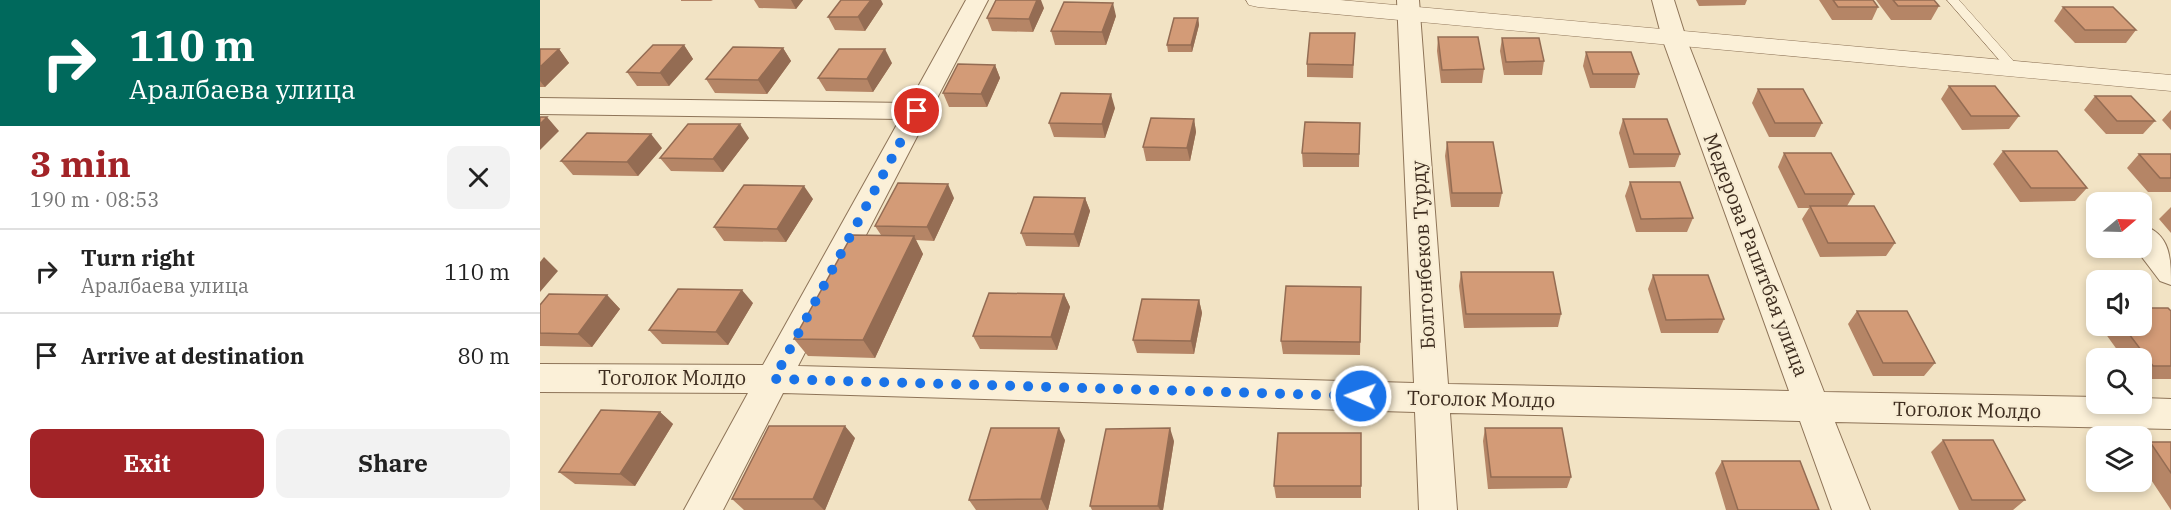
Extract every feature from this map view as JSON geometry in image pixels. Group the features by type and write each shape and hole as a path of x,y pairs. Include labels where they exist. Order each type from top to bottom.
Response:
{"street":[{"path":"703,510 977,0"},
{"path":"1258,0 1408,7 1674,38 2171,83"},
{"name":"Медерова Рапитбая улица","path":"1663,0 1674,38 1851,510"},
{"name":"Болгонбеков Турду","path":"1408,7 1438,510"},
{"path":"540,106 917,111"},
{"path":"2152,249 2171,273"},
{"name":"Тоголок Молдо","path":"540,378 774,379 1431,398 2171,414"}],"lane":[{"path":"1953,0 2013,68"}],"building":[{"path":"841,0 871,0 858,17 828,17"},
{"path":"996,0 1037,0 1029,19 987,18"},
{"path":"1833,0 1873,0 1878,7 1838,7"},
{"path":"1893,0 1934,0 1939,6 1898,6"},
{"path":"1064,2 1113,3 1102,32 1051,31"},
{"path":"2063,7 2113,7 2136,30 2085,30"},
{"path":"1174,18 1198,18 1191,45 1167,45"},
{"path":"1310,33 1355,33 1353,65 1307,64"},
{"path":"1438,37 1478,37 1484,69 1442,70"},
{"path":"1502,38 1539,38 1544,61 1506,62"},
{"path":"653,45 684,45 660,73 627,72"},
{"path":"733,47 783,48 758,80 706,79"},
{"path":"540,49 559,49 540,67"},
{"path":"839,49 885,49 867,79 818,78"},
{"path":"1586,52 1631,52 1639,74 1593,74"},
{"path":"958,64 995,65 981,94 943,93"},
{"path":"1949,86 1995,86 2019,116 1971,116"},
{"path":"1758,89 1803,89 1822,123 1775,123"},
{"path":"1061,93 1111,94 1102,124 1049,123"},
{"path":"2095,96 2131,96 2155,121 2117,121"},
{"path":"540,117 547,117 540,124"},
{"path":"1151,118 1194,119 1187,148 1143,147"},
{"path":"1623,119 1667,119 1680,154 1634,154"},
{"path":"1305,122 1360,123 1359,154 1302,153"},
{"path":"688,124 740,124 713,159 660,158"},
{"path":"587,133 651,134 627,162 561,161"},
{"path":"1447,142 1493,142 1502,193 1452,193"},
{"path":"2003,151 2057,151 2087,188 2031,188"},
{"path":"1784,153 1831,153 1854,194 1805,194"},
{"path":"2139,154 2171,154 2171,178 2160,178"},
{"path":"1630,182 1680,182 1693,218 1641,219"},
{"path":"898,183 948,184 927,227 875,226"},
{"path":"744,185 804,186 777,229 714,227"},
{"path":"1034,197 1085,198 1074,234 1021,233"},
{"path":"1810,206 1874,206 1895,243 1828,243"},
{"path":"852,235 914,236 863,340 794,339"},
{"path":"1461,272 1553,272 1561,314 1466,314"},
{"path":"1653,275 1708,275 1724,319 1666,320"},
{"path":"1286,286 1361,287 1360,342 1281,341"},
{"path":"678,289 742,290 716,332 649,330"},
{"path":"989,293 1064,294 1051,337 973,336"},
{"path":"549,294 607,295 578,334 540,333 540,305"},
{"path":"1142,299 1199,300 1191,341 1133,340"},
{"path":"2152,308 2168,308 2171,311 2171,366 2153,366 2152,348 2140,348 2130,336 2152,336"},
{"path":"1857,311 1907,311 1935,363 1883,363"},
{"path":"601,410 660,412 620,474 559,472"},
{"path":"769,426 845,426 813,499 732,499"},
{"path":"991,428 1059,428 1041,499 969,500"},
{"path":"1170,428 1158,506 1090,506 1106,429"},
{"path":"1485,428 1562,428 1571,477 1491,477"},
{"path":"1278,433 1361,433 1361,486 1274,486"},
{"path":"1943,440 1993,440 2025,500 1972,500"},
{"path":"2152,442 2171,442 2171,473 2152,445"},
{"path":"1722,461 1800,461 1819,510 1738,510"}],"route":[{"path":"917,111 774,379 1361,396"}]}
